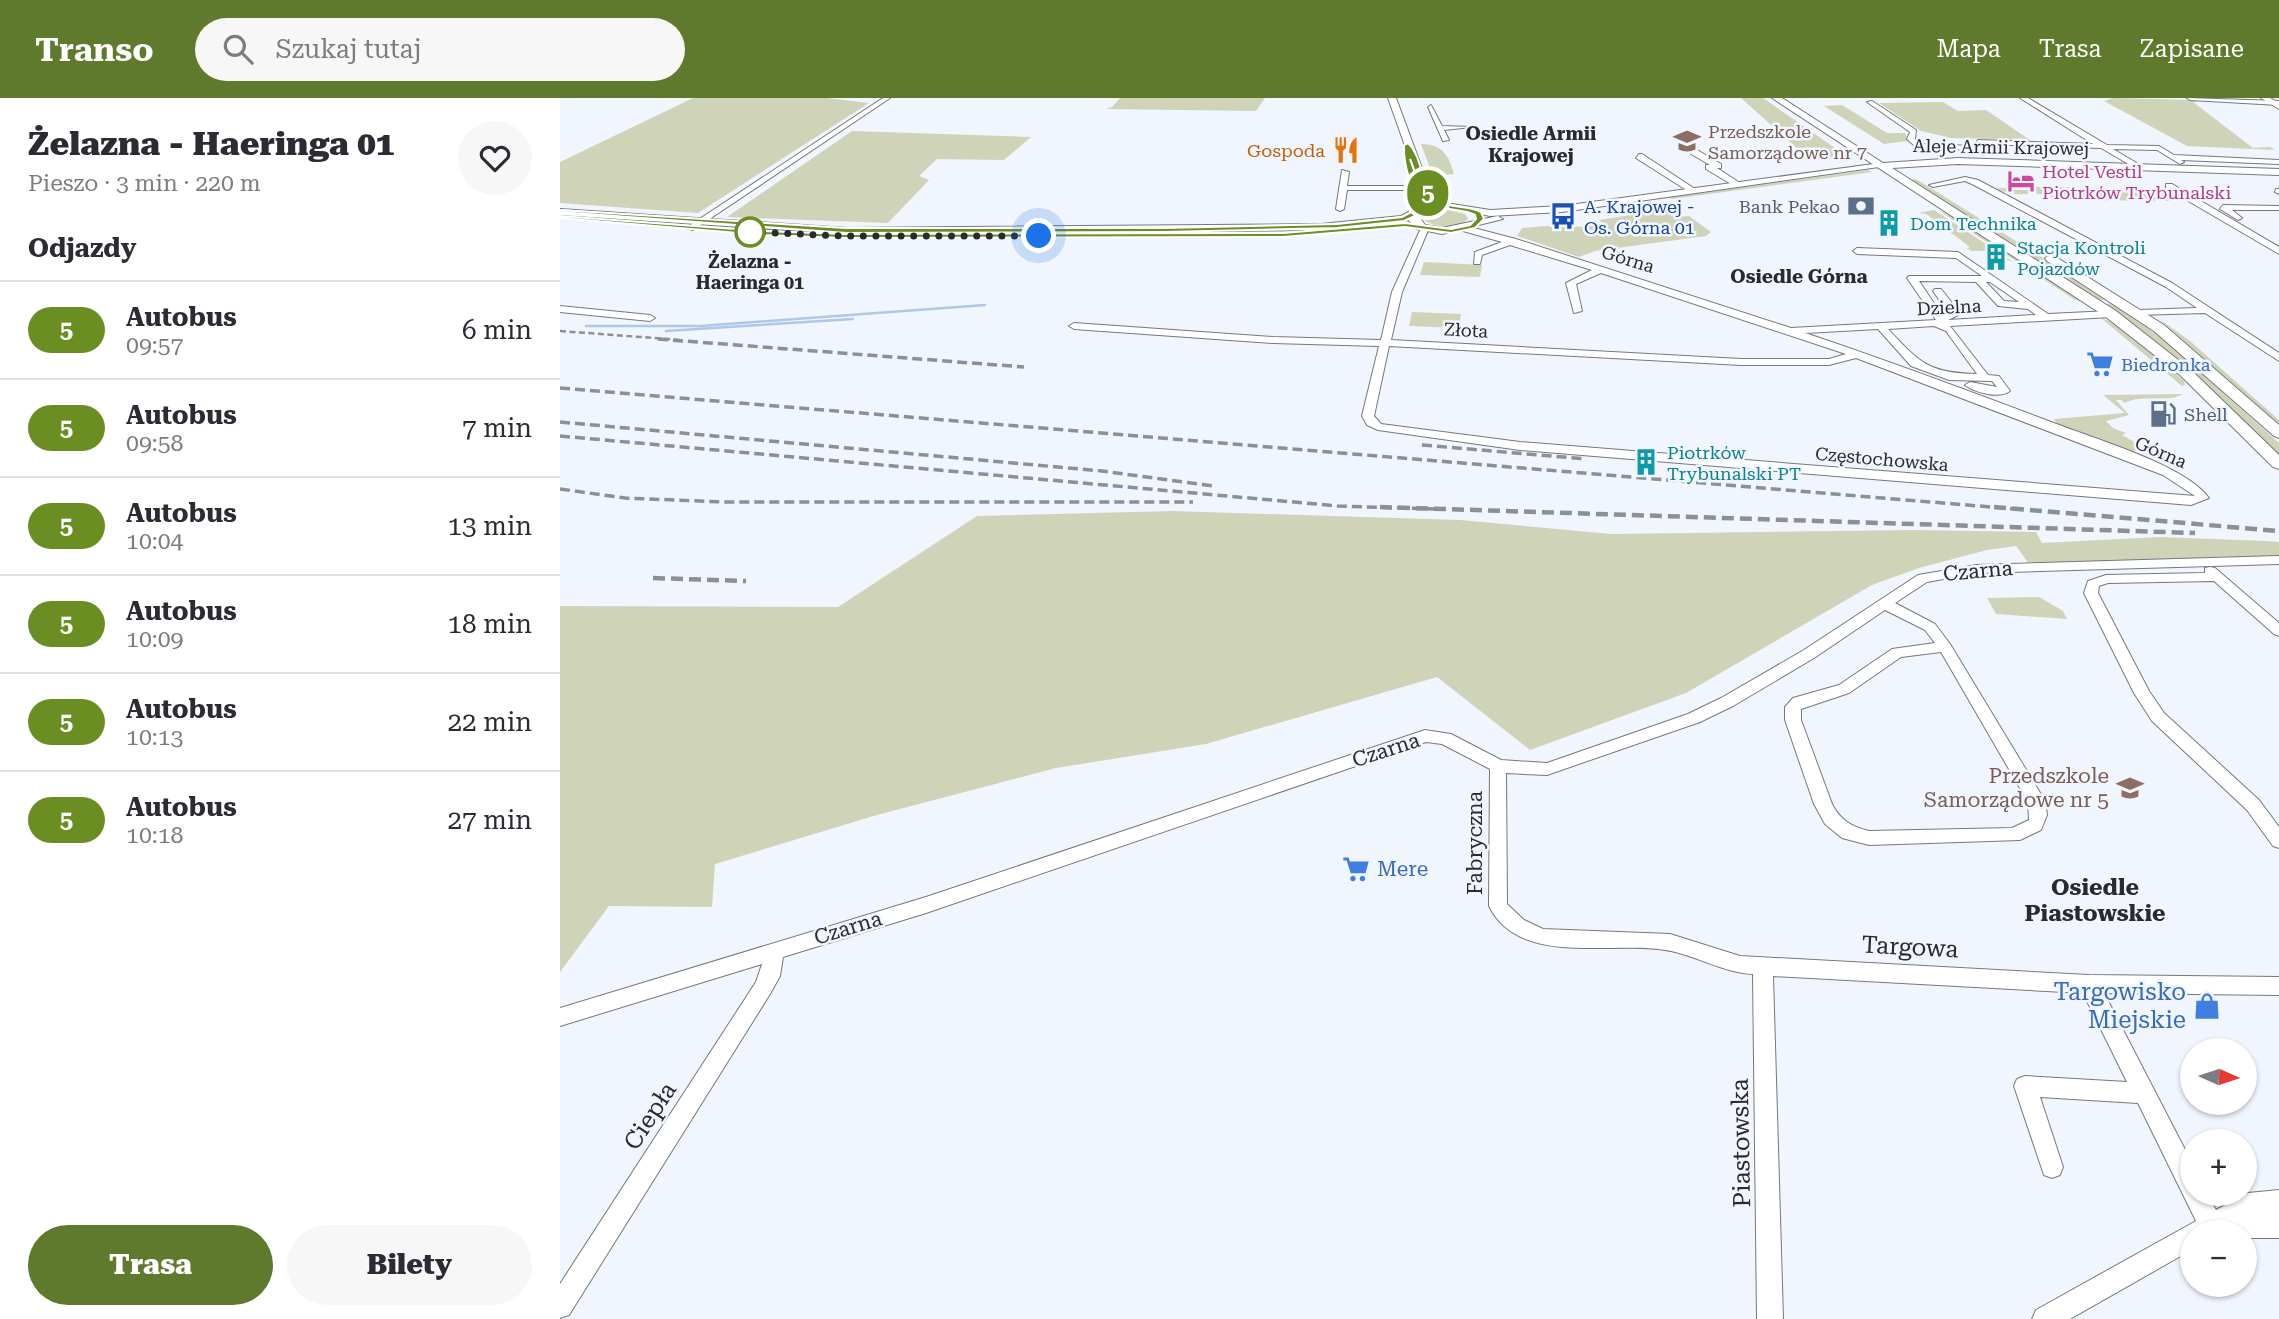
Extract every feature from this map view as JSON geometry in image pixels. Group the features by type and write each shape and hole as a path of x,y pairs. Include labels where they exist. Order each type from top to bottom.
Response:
{"main road":[{"path":"1776,98 1881,166 1895,168"},
{"path":"1794,98 2111,314 2186,373 2279,464"},
{"path":"1892,153 1944,161"},
{"name":"Aleje Armii Krajowej","path":"1895,168 1944,161 2279,172"},
{"name":"Aleje Armii Krajowej","path":"1895,168 1910,171 1979,168 2279,178"},
{"path":"1910,171 1992,222"},
{"path":"2039,250 2139,313 2279,433"}],"street":[{"path":"695,225 887,98"},
{"path":"1392,98 1425,208"},
{"path":"2023,98 2137,167"},
{"path":"2190,98 2274,103"},
{"path":"1870,102 1914,131 1911,139 1917,146 1980,150 1978,142 2159,148 2188,169"},
{"path":"1431,107 1445,141"},
{"path":"1440,128 1469,127"},
{"path":"1846,170 1858,160 1848,145"},
{"path":"1689,149 1718,166 1709,167 1739,185"},
{"path":"1639,156 1694,191"},
{"path":"2172,157 2279,162"},
{"path":"1419,243 1440,231 1474,222 1490,213 1555,210 1881,166"},
{"name":"Aleje Armii Krajowej","path":"1474,222 1637,207 1895,168"},
{"path":"1340,209 1345,172"},
{"path":"1933,185 1956,181 1975,182 2209,310 2279,358"},
{"path":"2169,186 2279,251"},
{"path":"1343,188 1420,188 1434,200 1474,222"},
{"path":"560,218 846,231 1165,230 1321,227 1397,220 1413,216 1425,208 1443,205"},
{"path":"2279,208 2223,207 2279,241"},
{"path":"560,212 845,236 1249,236 1422,227 1440,231"},
{"path":"1413,216 1415,223 1422,227"},
{"name":"Górna","path":"1474,222 1511,241 1790,331 1945,394 2192,486"},
{"path":"2236,226 2252,226"},
{"path":"1384,343 1399,286 1419,243 1422,227"},
{"path":"1477,262 1478,254 1511,241"},
{"path":"1857,251 1958,255 2047,318"},
{"path":"1926,253 1932,261"},
{"path":"1577,311 1570,283 1601,269"},
{"path":"1985,378 1912,278 1942,274 1992,279"},
{"path":"1979,279 2001,304 2031,306"},
{"path":"1938,291 1952,309 1953,315 1945,323"},
{"path":"560,309 650,318"},
{"path":"2139,313 2209,310"},
{"name":"Dzielna","path":"1790,331 2111,314"},
{"name":"Złota","path":"1074,326 1273,340 1384,343 1751,362 1829,362 1854,355"},
{"path":"1880,326 1913,363 1949,377 1985,390 2005,391 1995,378 1949,377"},
{"name":"Częstochowska","path":"1384,343 1368,416 1375,426 1396,432 1547,448 2027,489 2201,499 2202,494 2192,486"},
{"name":"Czarna","path":"560,1017 926,905 1425,736 1446,738 1498,766 1547,769 1694,718 1798,661 1923,578 1950,571 2279,560"},
{"path":"2201,563 2279,631"},
{"path":"2217,577 2106,579 2093,584 2091,593 2142,693 2158,717 2253,805 2279,841"},
{"path":"1886,604 1930,627 1945,647 2036,801 2039,813 2036,824 2027,832 2012,835 1869,838 1841,829 1831,819 1823,804 1793,720 1793,708 1799,702 1844,689 1897,653 1945,647"},
{"name":"Fabryczna","path":"1498,766 1497,906 1513,923 1527,932 1543,937"},
{"name":"Targowa","path":"1543,937 1670,942 1731,964 2089,984 2279,986"},
{"name":"Ciepła","path":"560,1306 763,988 770,976 774,951"},
{"name":"Piastowska","path":"1763,966 1770,1319"},
{"path":"2089,984 2180,1165"},
{"path":"2052,1167 2025,1086 2143,1093"},
{"path":"2221,1220 2248,1205 2279,1202"},
{"path":"2257,1227 2279,1226"},
{"path":"2045,1319 2180,1243"}],"green space":[{"path":"693,98 827,98 869,103 698,213 560,203 560,162"},
{"path":"1120,98 1265,98 1256,111 1106,109 1112,107"},
{"path":"1741,98 1763,98 1838,150 1829,160 1815,159 1813,153 1801,152"},
{"path":"2113,98 2195,100 2197,102 2193,102 2253,148 2270,147 2275,150 2187,146 2104,101"},
{"path":"1943,102 1958,111 1986,110 2030,140 1951,138 1921,131 1879,103"},
{"path":"1842,105 1887,133 1905,133 1908,141 1884,144 1824,106"},
{"path":"852,131 1031,137 1004,160 937,159 919,176 929,180 888,223 727,217"},
{"path":"1421,144 1434,146 1444,152 1454,174 1433,176"},
{"path":"1868,170 1872,172 1672,199 1668,197"},
{"path":"1916,179 2109,299 2100,300 1910,180"},
{"path":"1996,188 2116,188 2121,192 2173,193 2187,201 2057,200 2041,194 2013,194"},
{"path":"1448,210 1465,214 1468,219 1458,225 1446,226 1434,225 1423,219 1429,212"},
{"path":"1664,210 1676,217 1689,216 1711,232 1706,236 1595,251 1579,257 1517,236 1522,228 1603,224 1599,220"},
{"path":"1934,210 2012,262 1989,251 1971,251 1967,248 1970,247 1926,214 1918,213"},
{"path":"1938,210 1954,217 2084,302 2075,300"},
{"path":"1424,262 1482,265 1480,277 1420,275"},
{"path":"2116,303 2171,346 2279,443 2279,454 2180,360 2106,304"},
{"path":"1412,312 1461,314 1459,328 1409,326"},
{"path":"2101,318 2133,336 2184,381 2185,385 2182,386"},
{"path":"2158,318 2190,341 2279,420 2279,425"},
{"path":"2183,394 2125,403 2116,400 2129,415 2106,421 2113,428 2126,433 2122,435 2140,445 2141,450 2129,452 2056,423 2054,419 2125,413 2103,395"},
{"path":"1172,511 1460,520 1612,534 1914,530 2036,532 2042,543 2160,537 2267,541 2279,542 2279,557 2029,564 2016,546 1987,550 1919,568 1872,585 1686,693 1530,750 1437,677 1206,744 1056,768 877,815 715,864 712,907 609,906 560,972 560,606 838,607 977,516"},
{"path":"2039,597 2063,611 2067,619 1996,614 1987,598"}],"waterway":[{"path":"586,326 701,326 985,305"},
{"path":"666,331 853,319"}],"railway":[{"path":"560,331 681,340"},
{"path":"658,339 1024,367"},
{"path":"560,388 2015,509"},
{"path":"560,422 1102,471 1213,486"},
{"path":"560,436 1338,506 1436,509"},
{"path":"1422,445 1586,459"},
{"path":"560,489 625,498 723,502 1193,502"},
{"path":"1380,507 2195,533"},
{"path":"1994,507 2279,531"},
{"path":"653,578 746,581"}],"bus line":[{"name":"5","path":"560,212 846,231 1165,230 1337,226 1404,219 1425,208 1417,194 1407,160 1408,145 1425,188 1434,200 1443,205 1471,210 1478,214 1480,219 1473,226 1451,231 1405,225 1283,235 845,236 762,233 560,218"}],"place":[{"name":"Przedszkole Samorządowe nr 7","path":"1687,141"},
{"name":"Gospoda","path":"1346,150"},
{"name":"Hotel Vestil Piotrków Trybunalski","path":"2021,181"},
{"name":"Bank Pekao","path":"1861,206"},
{"name":"A. Krajowej - Os. Górna 01","path":"1563,216"},
{"name":"Dom Technika","path":"1889,223"},
{"name":"Żelazna - Haeringa 01","path":"750,232"},
{"name":"Stacja Kontroli Pojazdów","path":"1996,257"},
{"name":"Biedronka","path":"2100,364"},
{"name":"Shell","path":"2163,414"},
{"name":"Piotrków Trybunalski PT","path":"1646,462"},
{"name":"Przedszkole Samorządowe nr 5","path":"2130,788"},
{"name":"Mere","path":"1356,869"},
{"name":"Targowisko Miejskie","path":"2207,1006"}],"district":[{"name":"Osiedle Armii Krajowej","path":"1531,144"},
{"name":"Osiedle Górna","path":"1799,276"},
{"name":"Osiedle Piastowskie","path":"2095,900"}],"route":[{"path":"750,232 845,236 1039,236"}]}
